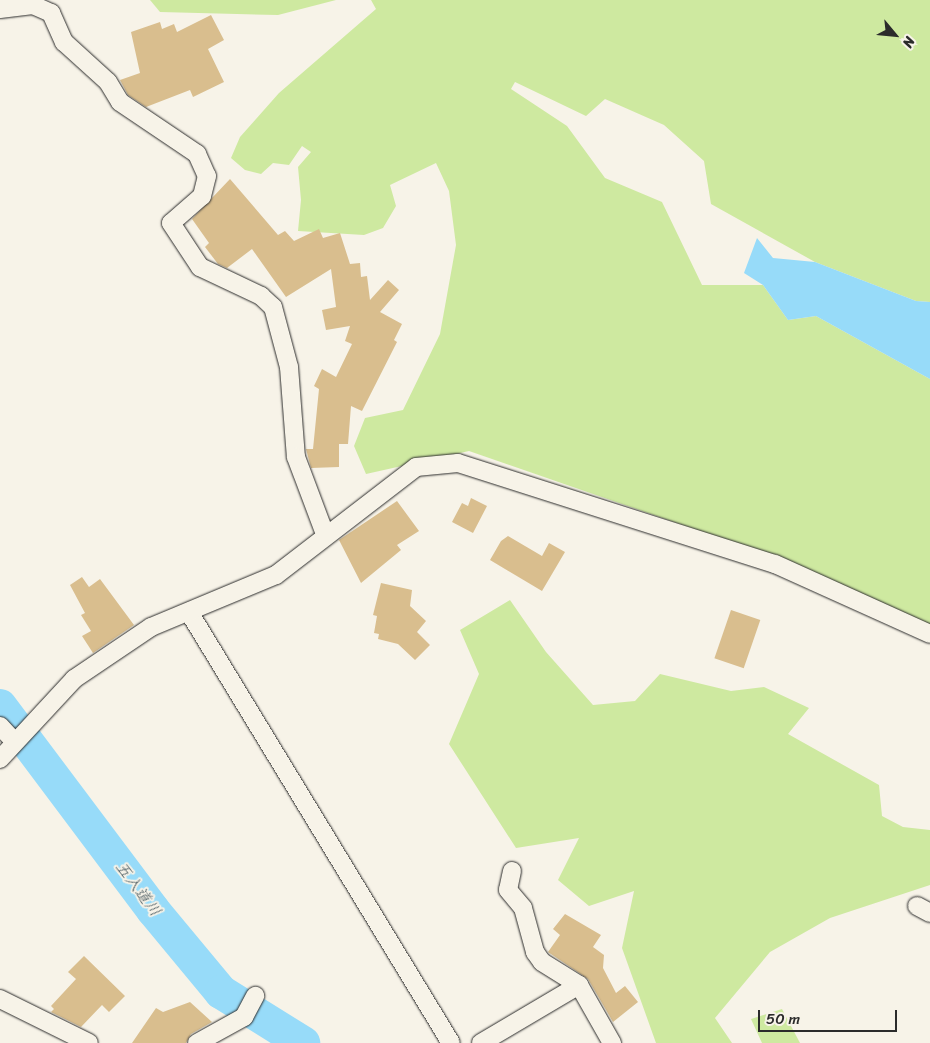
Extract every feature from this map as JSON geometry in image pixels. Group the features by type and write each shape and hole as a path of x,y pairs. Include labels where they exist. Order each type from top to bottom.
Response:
{"street":[{"path":"0,9 33,5 51,13 64,42 108,82 120,102 197,154 207,176 202,196 171,223 200,267 261,296 273,307 288,367 296,457 325,534"},
{"path":"0,759 32,722 74,679 151,627 276,574 325,534 416,468 458,463 775,564 930,634"},
{"path":"189,612 451,1043"},
{"path":"0,726 14,742"},
{"path":"512,871 508,890 522,908 535,952 542,962 579,985 612,1043"},
{"path":"481,1043 579,985"},
{"path":"197,1043 244,1017 255,996"},
{"path":"0,999 64,1039 89,1043"}],"green space":[{"path":"150,0 336,0 278,15 160,12"},
{"path":"371,0 930,0 930,302 916,301 815,262 711,204 704,161 664,125 605,99 586,116 515,82 511,89 567,126 605,178 662,202 702,285 763,285 788,320 816,316 930,379 930,625 772,556 469,451 366,474 354,446 365,418 403,410 440,334 456,245 449,191 436,163 390,185 396,206 383,228 364,235 298,231 301,200 298,167 311,152 302,146 289,165 273,163 261,174 245,170 231,158 240,137 279,93 376,9"},
{"path":"510,600 546,652 593,705 635,701 660,674 731,691 764,687 809,708 788,734 879,785 882,816 903,827 930,830 930,885 830,918 770,952 715,1018 732,1043 656,1043 622,948 634,891 589,906 558,880 579,838 516,848 449,744 479,674 460,630"},
{"path":"782,1009 800,1043 762,1043 751,1019"}],"water":[{"path":"757,238 773,258 815,262 916,301 930,302 930,379 816,316 788,320 763,285 744,273"}],"building":[{"path":"211,15 224,40 208,49 224,82 193,97 190,90 146,107 128,95 120,80 140,73 131,32 160,22 162,29 174,24 177,32"},
{"path":"230,179 278,235 285,231 294,241 319,229 323,238 340,233 350,264 360,263 361,277 367,276 370,300 388,280 399,290 380,312 402,324 394,340 397,342 362,411 351,406 348,444 339,444 339,467 311,468 306,449 313,449 319,389 314,386 322,369 336,377 352,344 345,341 350,326 326,330 322,310 336,307 331,269 286,297 252,249 227,268 218,264 205,247 209,243 192,219"},
{"path":"471,498 487,506 473,533 452,522 462,503 468,506"},
{"path":"397,501 419,531 397,545 401,550 361,583 339,540"},
{"path":"508,536 542,556 549,543 565,552 542,591 490,560 501,541"},
{"path":"82,577 89,587 100,579 134,625 93,653 82,636 91,631 81,615 85,613 70,585"},
{"path":"381,583 412,590 410,606 426,621 417,632 430,645 415,660 398,644 378,639 379,634 374,633 377,616 373,615"},
{"path":"731,610 760,620 744,668 714,658"},
{"path":"565,914 601,935 593,947 604,955 603,968 616,993 625,986 638,1002 613,1022 588,979 548,952 560,935 553,929"},
{"path":"84,956 125,996 109,1012 102,1005 81,1027 51,1012 54,1009 51,1006 76,979 68,972"},
{"path":"190,1002 212,1022 191,1034 186,1043 132,1043 156,1008 163,1012"}],"waterway":[{"name":"五入道川","path":"0,706 153,910 221,992 303,1043"}]}
